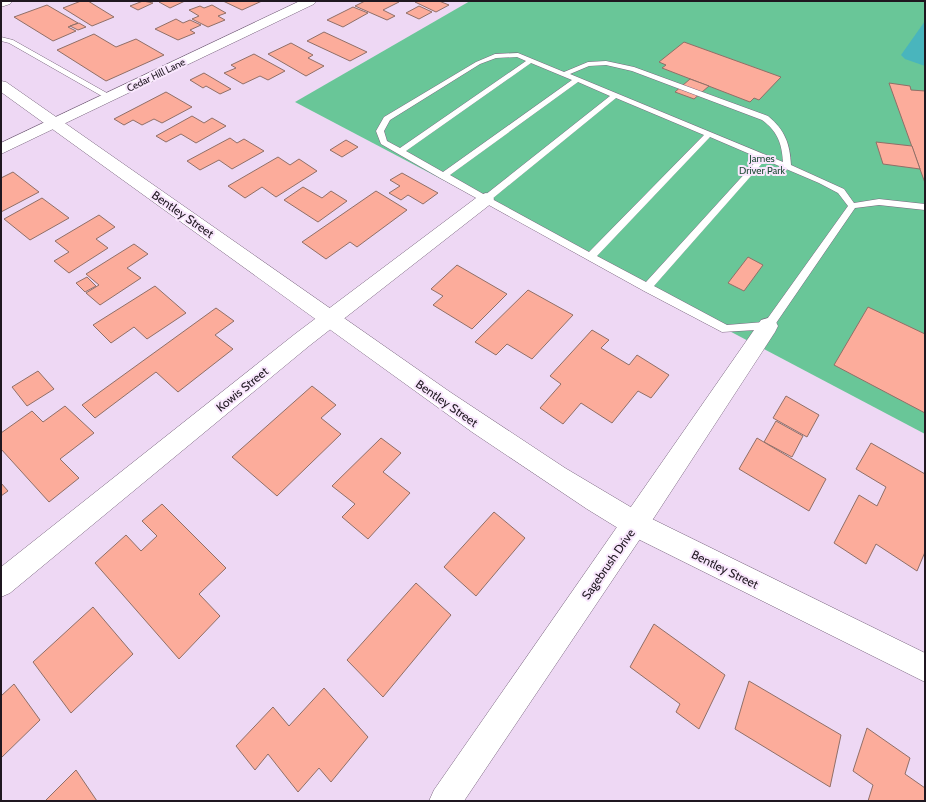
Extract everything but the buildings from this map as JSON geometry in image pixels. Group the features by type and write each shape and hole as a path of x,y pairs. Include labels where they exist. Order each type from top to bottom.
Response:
{"street":[{"path":"1,3 6,1"},
{"name":"Cedar Hill Lane","path":"1,149 310,1"},
{"name":"Bentley Street","path":"1,85 330,318 435,395 594,500 636,524 925,668"},
{"name":"Kowis Street","path":"1,584 330,318 486,199"},
{"name":"Sagebrush Drive","path":"445,801 636,524 768,326"}],"lane":[{"path":"1,39 11,40 110,97"},
{"path":"852,206 841,191 822,181 518,55 495,56 478,63 387,119 380,131 384,142 590,257 726,330 768,326 852,206 879,202 925,207"},
{"path":"400,151 531,60"},
{"path":"564,74 588,64 606,63 634,69 765,118 777,127 786,144 787,166"},
{"path":"444,176 578,79"},
{"path":"486,199 616,95"},
{"path":"590,257 710,134"},
{"path":"647,288 764,157"}],"green space":[{"name":"James Driver Park","path":"470,1 925,1 925,434 295,102"}],"shaded area":[{"path":"925,21 925,66 905,59 901,55"}]}
